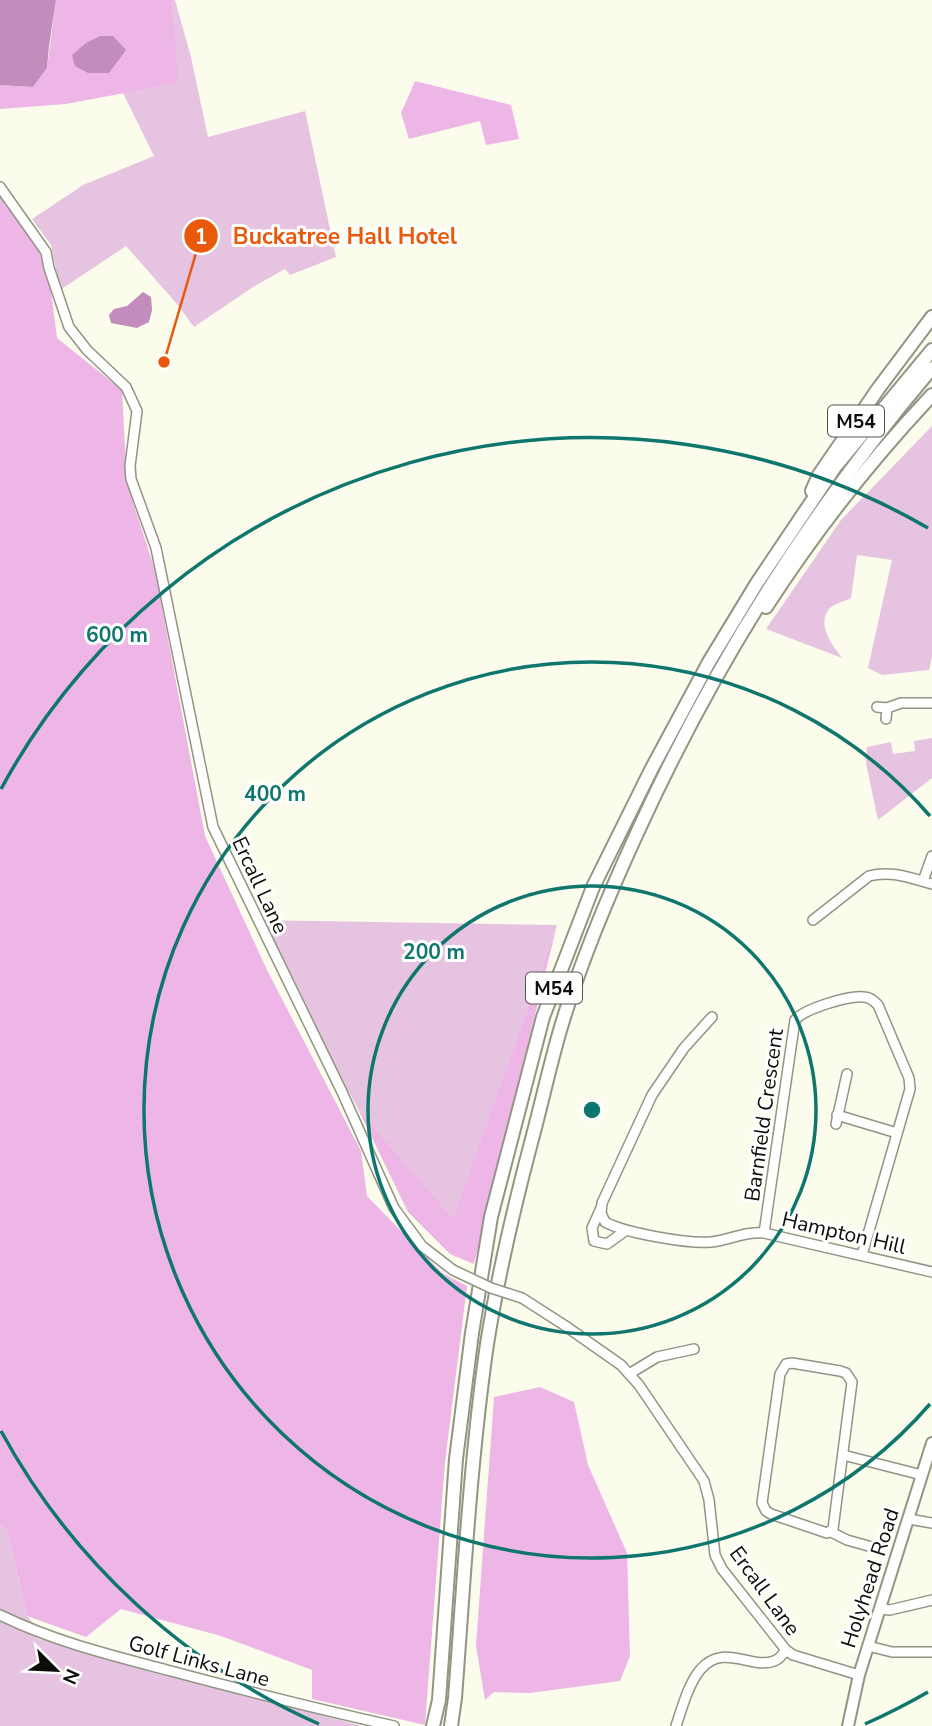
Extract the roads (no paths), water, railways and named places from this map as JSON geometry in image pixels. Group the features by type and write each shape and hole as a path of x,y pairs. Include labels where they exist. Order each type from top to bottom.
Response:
{"highway":[{"name":"M54","path":"791,531 819,475 932,317"},
{"name":"M54","path":"434,1723 439,1700 456,1459 472,1333 491,1217 543,1017 593,887 709,662 791,531 858,438 932,350"},
{"name":"M54","path":"451,1726 472,1460 488,1341 510,1225 562,1025 610,892 662,777 707,692 769,585 812,522 857,458 932,368"},
{"name":"M54","path":"707,692 849,489 932,395"}],"main road":[{"name":"Holyhead Road","path":"848,1726 859,1675 932,1443"}],"street":[{"name":"Ercall Lane","path":"0,187 46,252 69,327 126,387 137,411 130,466 131,479 156,548 213,827 342,1091 394,1208 422,1246 453,1269 491,1288 522,1298 621,1365 694,1463 704,1481 709,1500 715,1555 722,1569 786,1650 793,1655 859,1675"},
{"path":"877,707 887,708 901,703 932,703"},
{"path":"886,719 887,708"},
{"path":"813,920 869,876 885,872 927,883 932,856"},
{"name":"Barnfield Crescent","path":"764,1233 793,1026 800,1014 858,997 869,998 878,1005 909,1078 910,1089 862,1255"},
{"name":"Hampton Hill","path":"712,1017 684,1048 652,1095 592,1228 594,1241 607,1244 625,1231 698,1242 721,1240 743,1233 764,1233 932,1272"},
{"path":"847,1074 837,1120 897,1133"},
{"path":"601,1208 605,1222 625,1231"},
{"path":"629,1374 657,1357 694,1349"},
{"path":"831,1532 852,1386 849,1377 841,1371 786,1364 780,1374 762,1503 771,1514 872,1547"},
{"path":"843,1455 922,1475"},
{"path":"909,1519 932,1523"},
{"path":"881,1609 890,1610 932,1600"},
{"name":"Golf Links Lane","path":"0,1615 24,1627 109,1656 295,1704 394,1726"},
{"path":"868,1646 892,1652 932,1652"},
{"path":"676,1726 694,1680 706,1664 728,1657 771,1662 779,1659 786,1650"}],"place":[{"name":"Buckatree Hall Hotel","path":"164,362"}]}
